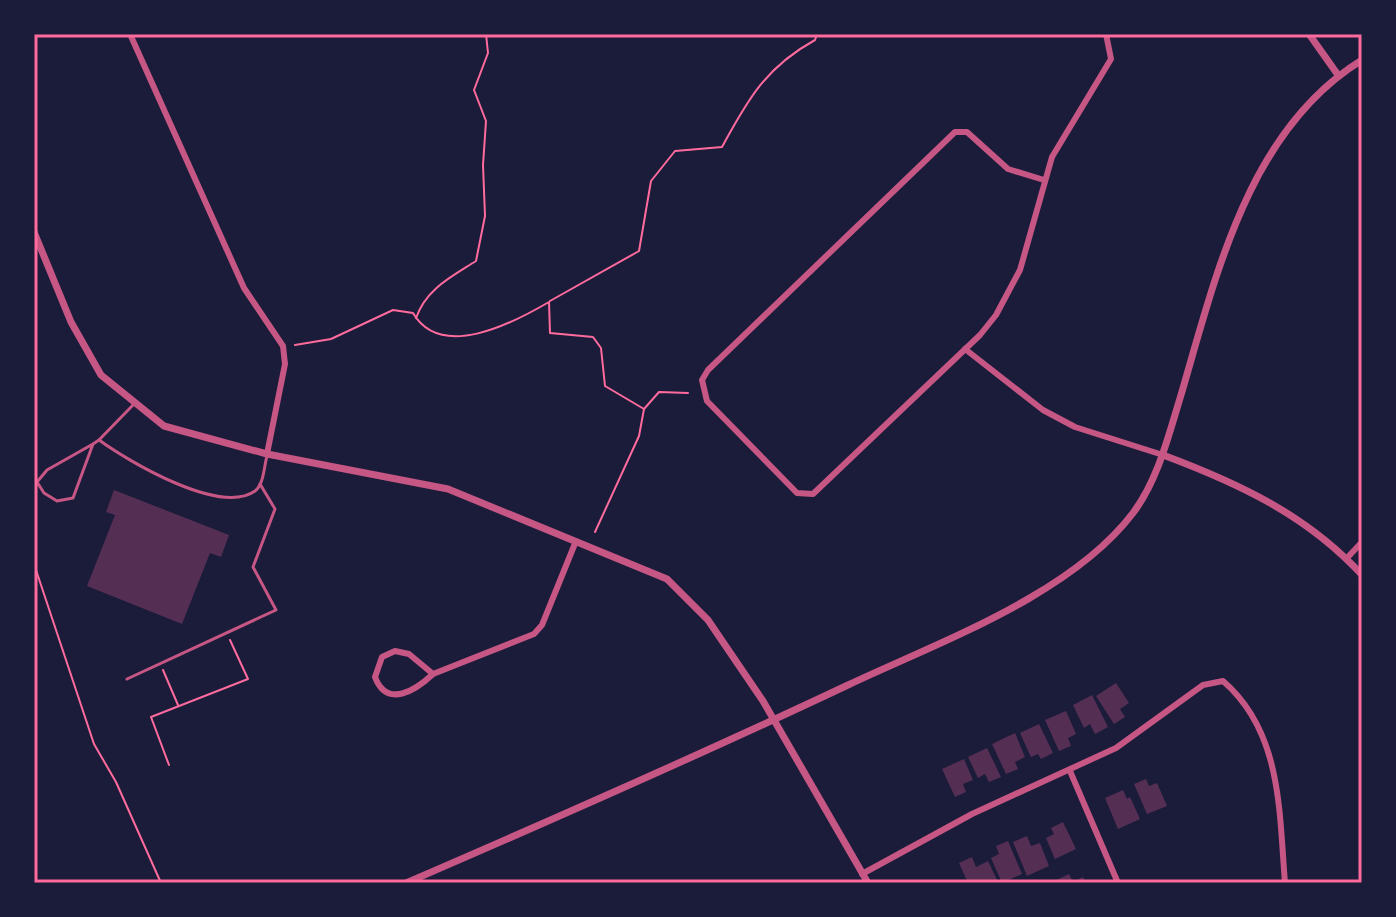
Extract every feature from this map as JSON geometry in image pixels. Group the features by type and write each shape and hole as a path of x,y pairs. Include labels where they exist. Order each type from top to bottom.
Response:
{"street":[{"path":"130,34 244,288 283,346 285,364 267,454"},
{"path":"1044,180 1008,169 967,132 955,132 708,370 702,380 702,391 707,401 793,489 808,495 980,335 1007,299 1020,270 1052,157 1106,72 1111,46 1106,34"},
{"path":"1309,34 1338,75"},
{"path":"406,883 774,720 1020,605 1090,556 1134,512 1163,455 1225,248 1242,205 1277,146 1338,75 1362,60"},
{"path":"34,232 71,322 101,375 133,405 164,426 267,454 448,489 667,579 708,620 774,720 868,883"},
{"path":"965,349 1043,410 1075,427 1163,455 1268,500 1312,526 1362,575"},
{"path":"433,674 402,651 382,657 375,670 382,690 396,696 410,692 433,674 534,634 542,625 576,541"},
{"path":"1347,558 1362,542"},
{"path":"862,874 972,814 1116,748 1203,685 1223,681 1243,698 1271,755 1278,779 1285,883"},
{"path":"1070,771 1118,883"}],"lane":[{"path":"93,444 73,498 57,501 44,493 37,482 47,470 99,440 133,405"},
{"path":"99,440 134,465 183,486 229,497 253,492 260,484 267,454"},
{"path":"127,679 276,610 253,567 275,509 260,484"}],"path":[{"path":"416,318 420,304 434,288 476,261 485,216 483,165 486,121 474,90 488,53 486,34"},
{"path":"295,345 331,339 393,310 413,313 421,327 462,337 516,321 639,251 651,181 675,151 722,147 750,95 784,57 815,40 817,34"},
{"path":"549,302 550,333 593,337 601,348 605,386 644,409"},
{"path":"595,532 639,436 644,409 659,392 688,393"},
{"path":"34,564 94,744 116,782 161,883"},
{"path":"169,765 151,717 248,679 227,633"},
{"path":"160,663 178,706"}],"building":[{"path":"114,490 229,535 221,557 210,553 182,624 87,586 115,515 106,512"},
{"path":"1116,683 1129,703 1120,709 1125,717 1114,724 1096,696"},
{"path":"1092,695 1108,727 1095,734 1090,724 1084,728 1073,705"},
{"path":"1066,711 1076,734 1068,738 1071,746 1059,751 1045,720"},
{"path":"1039,724 1053,753 1041,759 1038,754 1031,757 1020,733"},
{"path":"1015,733 1025,757 1015,762 1018,769 1006,774 992,744"},
{"path":"987,748 1001,777 989,782 985,774 978,778 968,757"},
{"path":"964,759 973,780 963,784 966,792 955,797 942,769"},
{"path":"1146,779 1149,786 1157,783 1167,806 1147,814 1134,784"},
{"path":"1123,790 1127,799 1130,797 1140,819 1118,829 1105,798"},
{"path":"1063,822 1076,849 1055,859 1046,838 1054,834 1051,828"},
{"path":"1027,836 1031,846 1040,843 1049,866 1027,876 1013,842"},
{"path":"1008,841 1022,874 1002,883 991,858 999,854 996,846"},
{"path":"972,857 976,867 988,861 998,882 968,883 959,863"},
{"path":"1069,874 1073,882 1083,877 1086,883 1050,883"}]}
